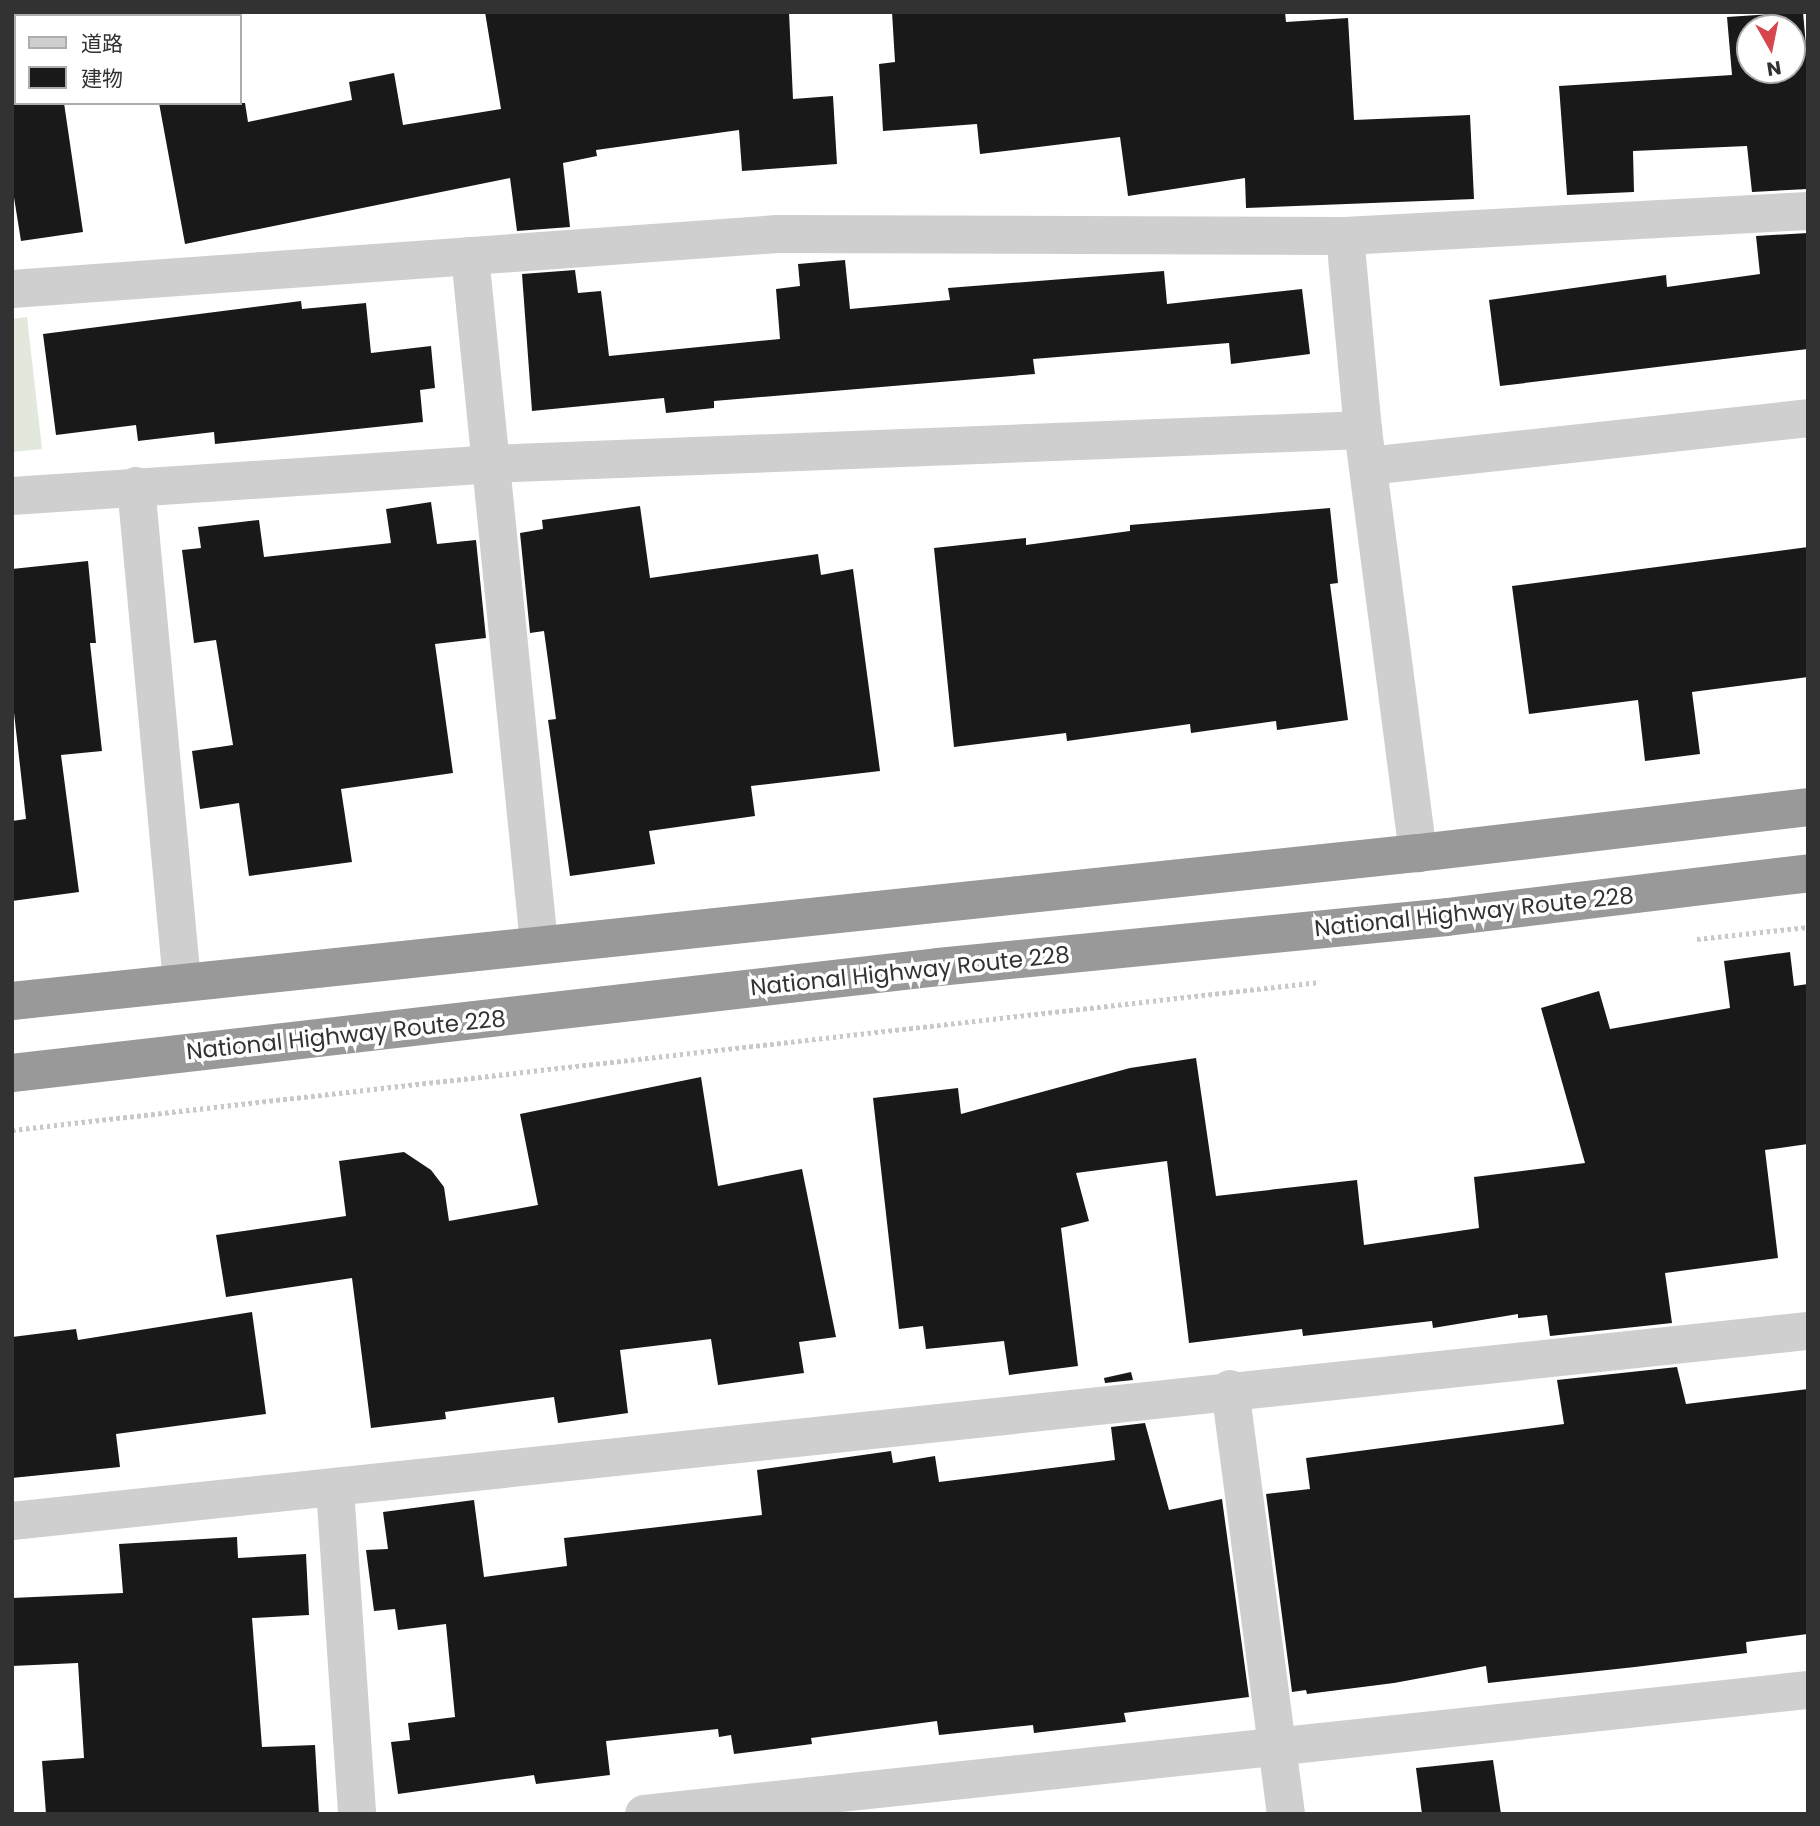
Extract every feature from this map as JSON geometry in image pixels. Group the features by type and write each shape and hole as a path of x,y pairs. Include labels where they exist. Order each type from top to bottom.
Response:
{"highway":[{"path":"12,1001 1418,853 1808,807"},
{"name":"National Highway Route 228","path":"12,1073 938,967 1447,917 1808,873"}],"street":[{"path":"12,289 778,234 1345,236 1808,211"},
{"path":"1345,236 1365,448 1418,853"},
{"path":"470,256 539,944"},
{"path":"12,496 491,464 1365,448 1808,418"},
{"path":"136,486 182,982"},
{"path":"12,1521 335,1489 1230,1389 1808,1331"},
{"path":"1230,1389 1279,1743 1286,1814"},
{"path":"335,1489 357,1814"},
{"path":"644,1814 1279,1743 1808,1690"}],"path":[{"path":"1684,941 1808,927"},
{"path":"12,1130 1324,981"}],"shaded area":[{"path":"27,317 42,449 12,452 12,319"}],"building":[{"path":"485,12 789,12 793,99 833,96 837,164 742,171 739,130 596,150 597,156 563,163 570,227 517,231 510,178 185,244 159,105 245,103 248,122 352,100 349,82 394,73 403,125 501,109"},
{"path":"892,12 1285,12 1286,22 1348,18 1354,120 1470,115 1474,199 1246,208 1245,178 1128,196 1120,137 980,154 977,124 883,131 879,64 895,62"},
{"path":"1736,16 1736,84 1806,84 1806,46 1808,189 1752,192 1747,146 1633,151 1634,192 1567,195 1559,86 1732,75 1727,17"},
{"path":"12,103 64,105 83,232 21,241 12,185"},
{"path":"1808,233 1808,349 1500,386 1489,300 1666,275 1667,287 1760,274 1756,236"},
{"path":"845,260 850,309 950,300 948,288 1164,271 1167,304 1302,289 1310,354 1231,364 1229,343 1033,359 1035,374 714,401 714,408 666,413 664,398 532,411 522,274 575,270 578,293 601,291 609,356 780,339 776,289 800,286 798,264"},
{"path":"301,301 302,309 366,303 371,353 431,346 435,388 420,390 423,422 215,444 214,432 138,441 136,425 56,435 43,334"},
{"path":"431,502 437,544 476,540 486,638 435,644 453,773 341,789 352,862 249,876 239,803 200,809 192,751 233,745 216,640 194,643 182,550 201,548 198,527 259,520 264,557 391,543 386,509"},
{"path":"640,506 650,578 818,554 821,575 853,569 880,771 751,786 755,816 649,831 655,864 570,876 548,720 556,719 544,631 530,633 520,533 543,529 542,520"},
{"path":"1330,508 1338,583 1330,584 1348,720 1277,730 1276,721 1191,733 1190,724 1067,741 1066,733 954,747 934,548 1026,538 1026,545 1130,531 1130,525"},
{"path":"1808,547 1808,677 1692,692 1700,754 1645,761 1638,700 1529,714 1512,586"},
{"path":"88,561 96,643 90,643 102,751 61,755 79,892 12,901 12,821 26,819 12,695 12,569"},
{"path":"1790,952 1794,986 1808,984 1808,1144 1765,1150 1778,1258 1665,1273 1672,1323 1550,1336 1547,1315 1518,1318 1518,1314 1433,1328 1432,1321 1303,1336 1302,1329 1189,1343 1167,1161 1076,1173 1089,1221 1061,1228 1078,1366 1009,1375 1004,1341 926,1349 923,1326 899,1329 873,1098 958,1088 961,1114 1130,1068 1196,1058 1216,1196 1357,1180 1364,1245 1479,1228 1474,1177 1585,1163 1541,1008 1599,991 1610,1029 1730,1008 1724,961"},
{"path":"701,1077 718,1186 802,1169 836,1337 799,1342 804,1373 718,1385 711,1339 620,1350 628,1413 558,1423 554,1397 445,1412 446,1419 371,1428 352,1278 226,1297 216,1235 346,1216 339,1161 404,1152 431,1170 444,1187 449,1221 538,1205 520,1114"},
{"path":"252,1312 266,1414 116,1434 120,1467 12,1478 12,1337 76,1329 78,1340"},
{"path":"1677,1367 1686,1404 1808,1389 1808,1634 1746,1642 1747,1653 1635,1667 1488,1683 1486,1666 1394,1683 1307,1694 1306,1690 1292,1692 1266,1494 1310,1489 1306,1458 1564,1424 1557,1380"},
{"path":"1131,1372 1133,1380 1105,1383 1104,1378"},
{"path":"1145,1423 1169,1510 1222,1499 1249,1697 1124,1713 1126,1722 1034,1733 1033,1725 939,1735 937,1721 811,1738 812,1744 734,1754 731,1735 719,1737 718,1729 606,1741 610,1775 536,1784 534,1775 398,1794 391,1742 410,1740 408,1723 455,1717 446,1624 398,1630 395,1609 374,1611 366,1550 388,1549 383,1512 474,1500 484,1577 567,1566 564,1538 762,1515 757,1470 891,1451 893,1463 935,1456 939,1482 1115,1460 1111,1427"},
{"path":"237,1537 238,1558 306,1554 309,1615 252,1618 262,1747 315,1745 319,1814 46,1814 42,1761 84,1758 78,1663 12,1666 12,1598 123,1593 119,1544"},
{"path":"1493,1760 1501,1814 1422,1814 1416,1768"}]}
